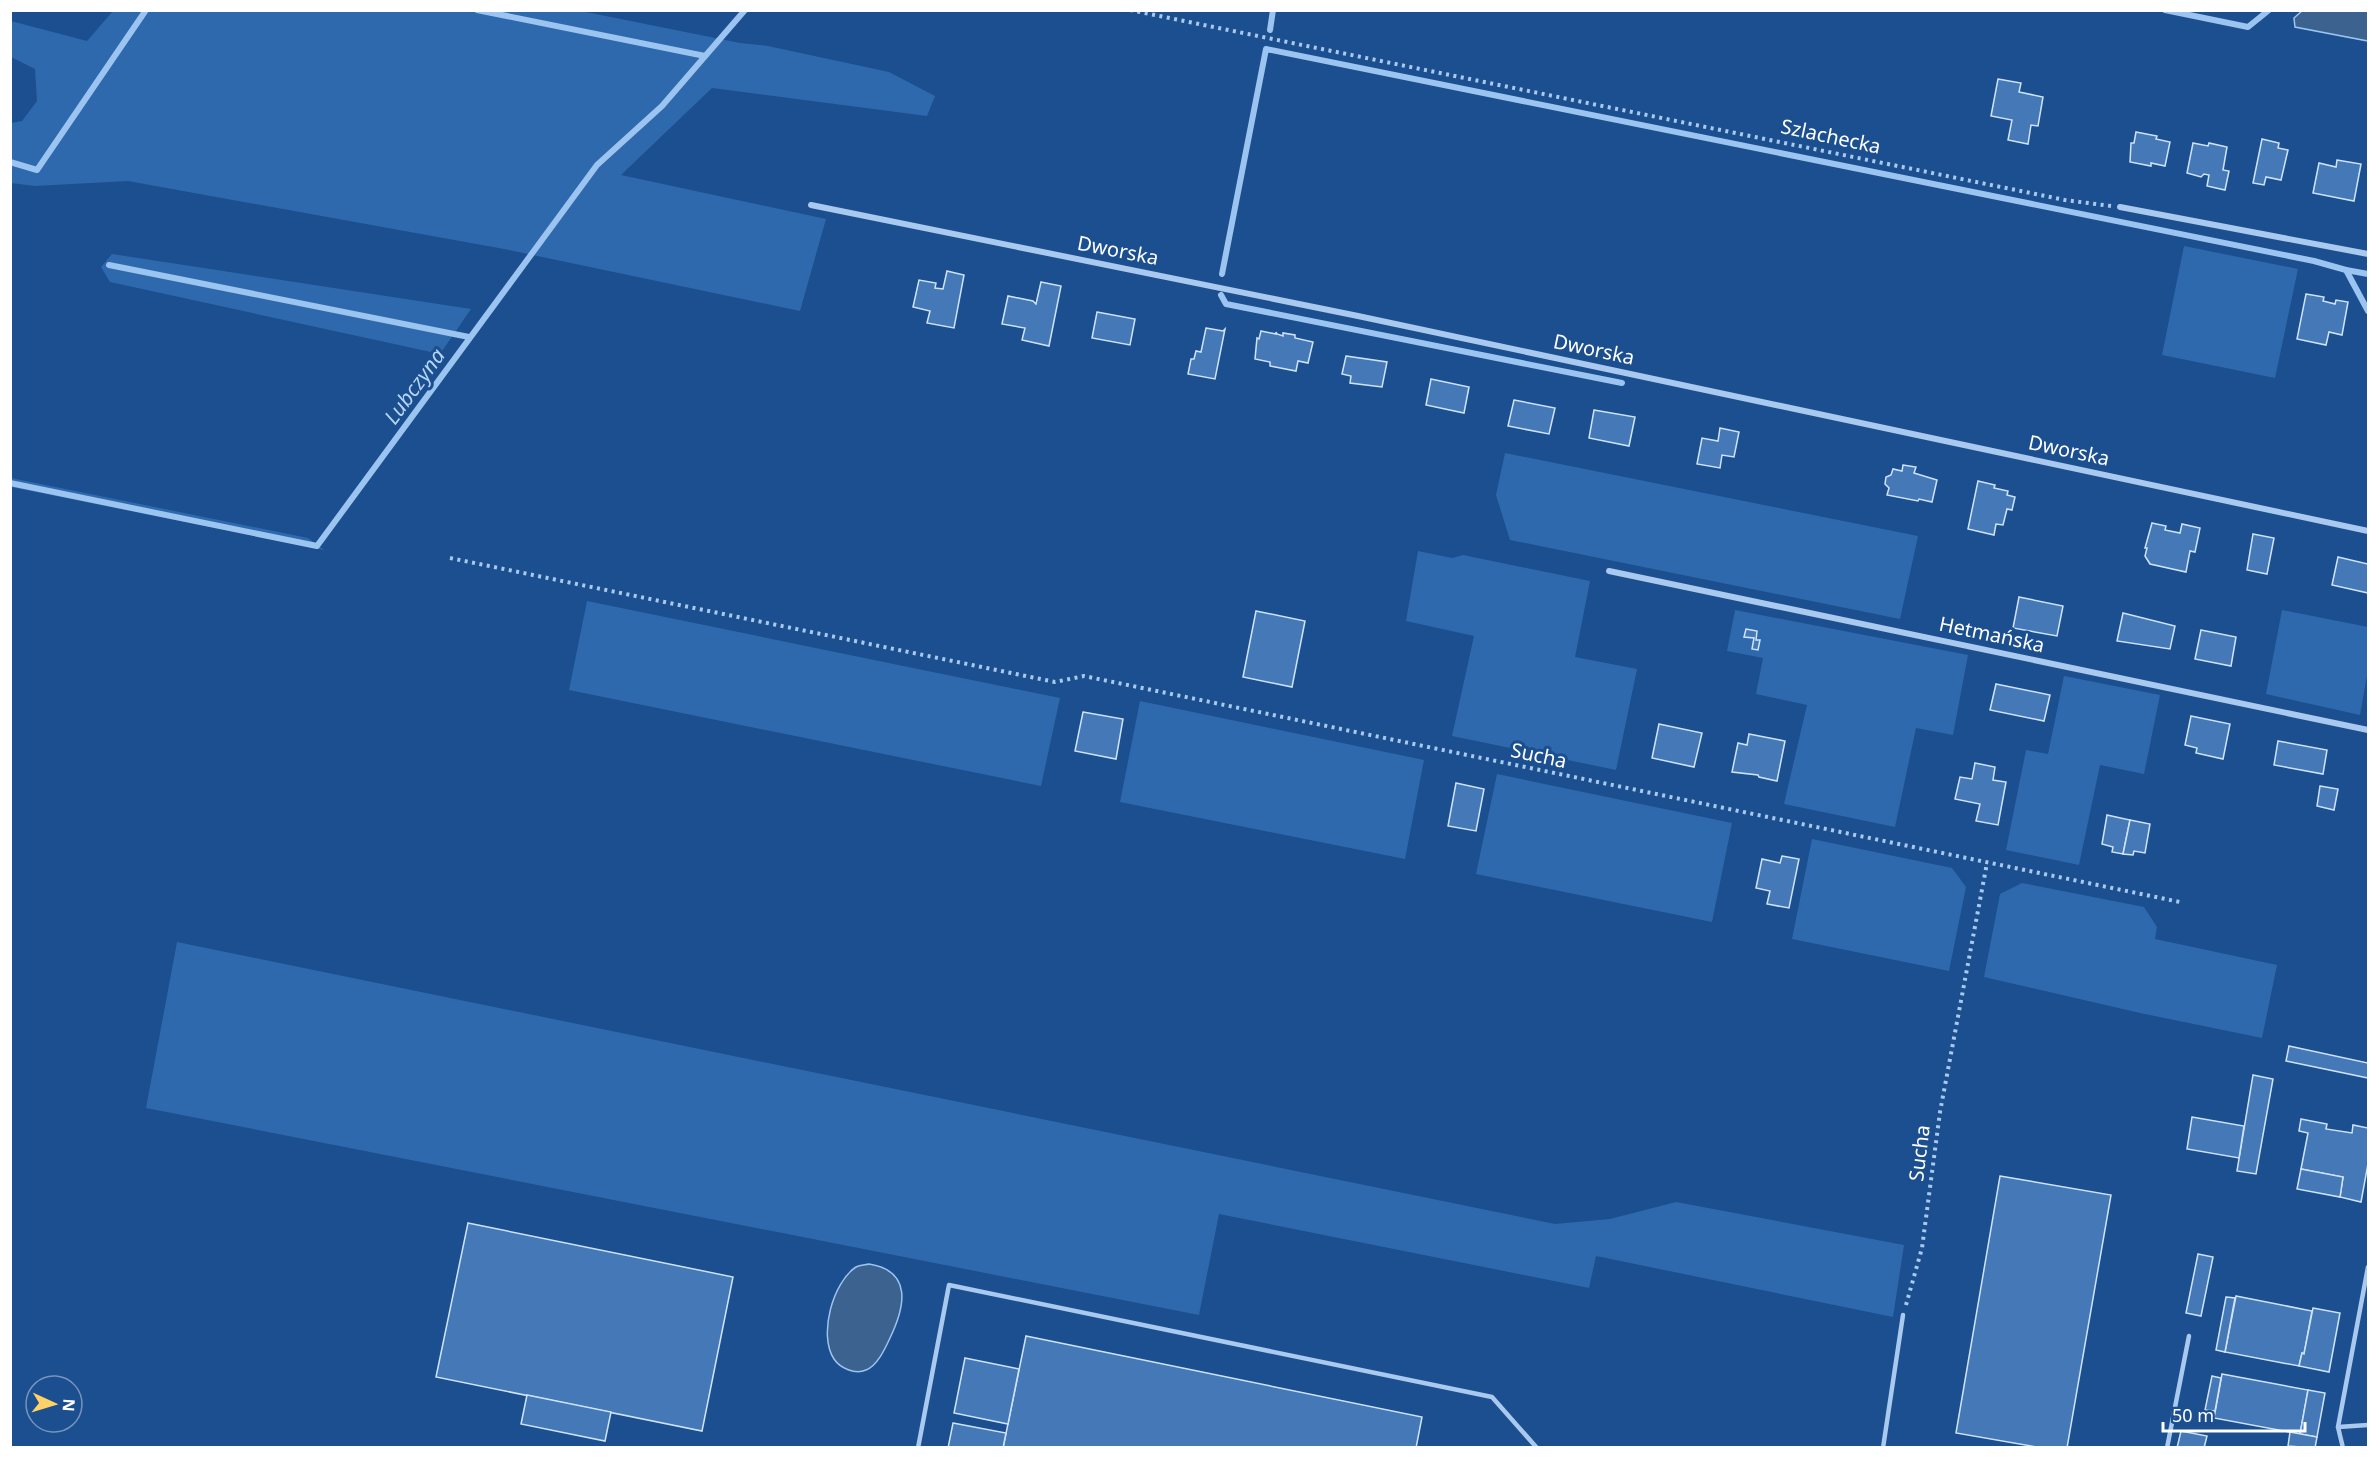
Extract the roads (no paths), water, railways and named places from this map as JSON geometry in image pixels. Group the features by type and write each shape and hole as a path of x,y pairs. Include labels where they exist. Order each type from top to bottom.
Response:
{"street":[{"name":"Dworska","path":"811,205 1358,316 2368,531"},
{"path":"2120,207 2368,254"},
{"name":"Hetmańska","path":"1609,571 2368,730"}],"lane":[{"path":"2343,1448 2338,1426 2368,1267"},
{"path":"918,1448 949,1285 1492,1397 1537,1448"},
{"path":"1883,1448 1904,1315"},
{"path":"2167,1448 2189,1336"},
{"path":"2338,1426 2368,1425"}],"waterway":[{"path":"10,162 37,170 146,10"},
{"path":"477,10 705,56"},
{"name":"Lubczyna","path":"10,483 317,546 597,165 662,106 745,10"},
{"path":"1270,30 1273,10"},
{"path":"2165,10 2248,27 2269,10"},
{"path":"1222,274 1266,49 2314,261 2346,270 2368,311"},
{"path":"109,265 469,337"},
{"path":"2346,270 2368,274"},
{"path":"1221,295 1226,304 1622,383"}]}
